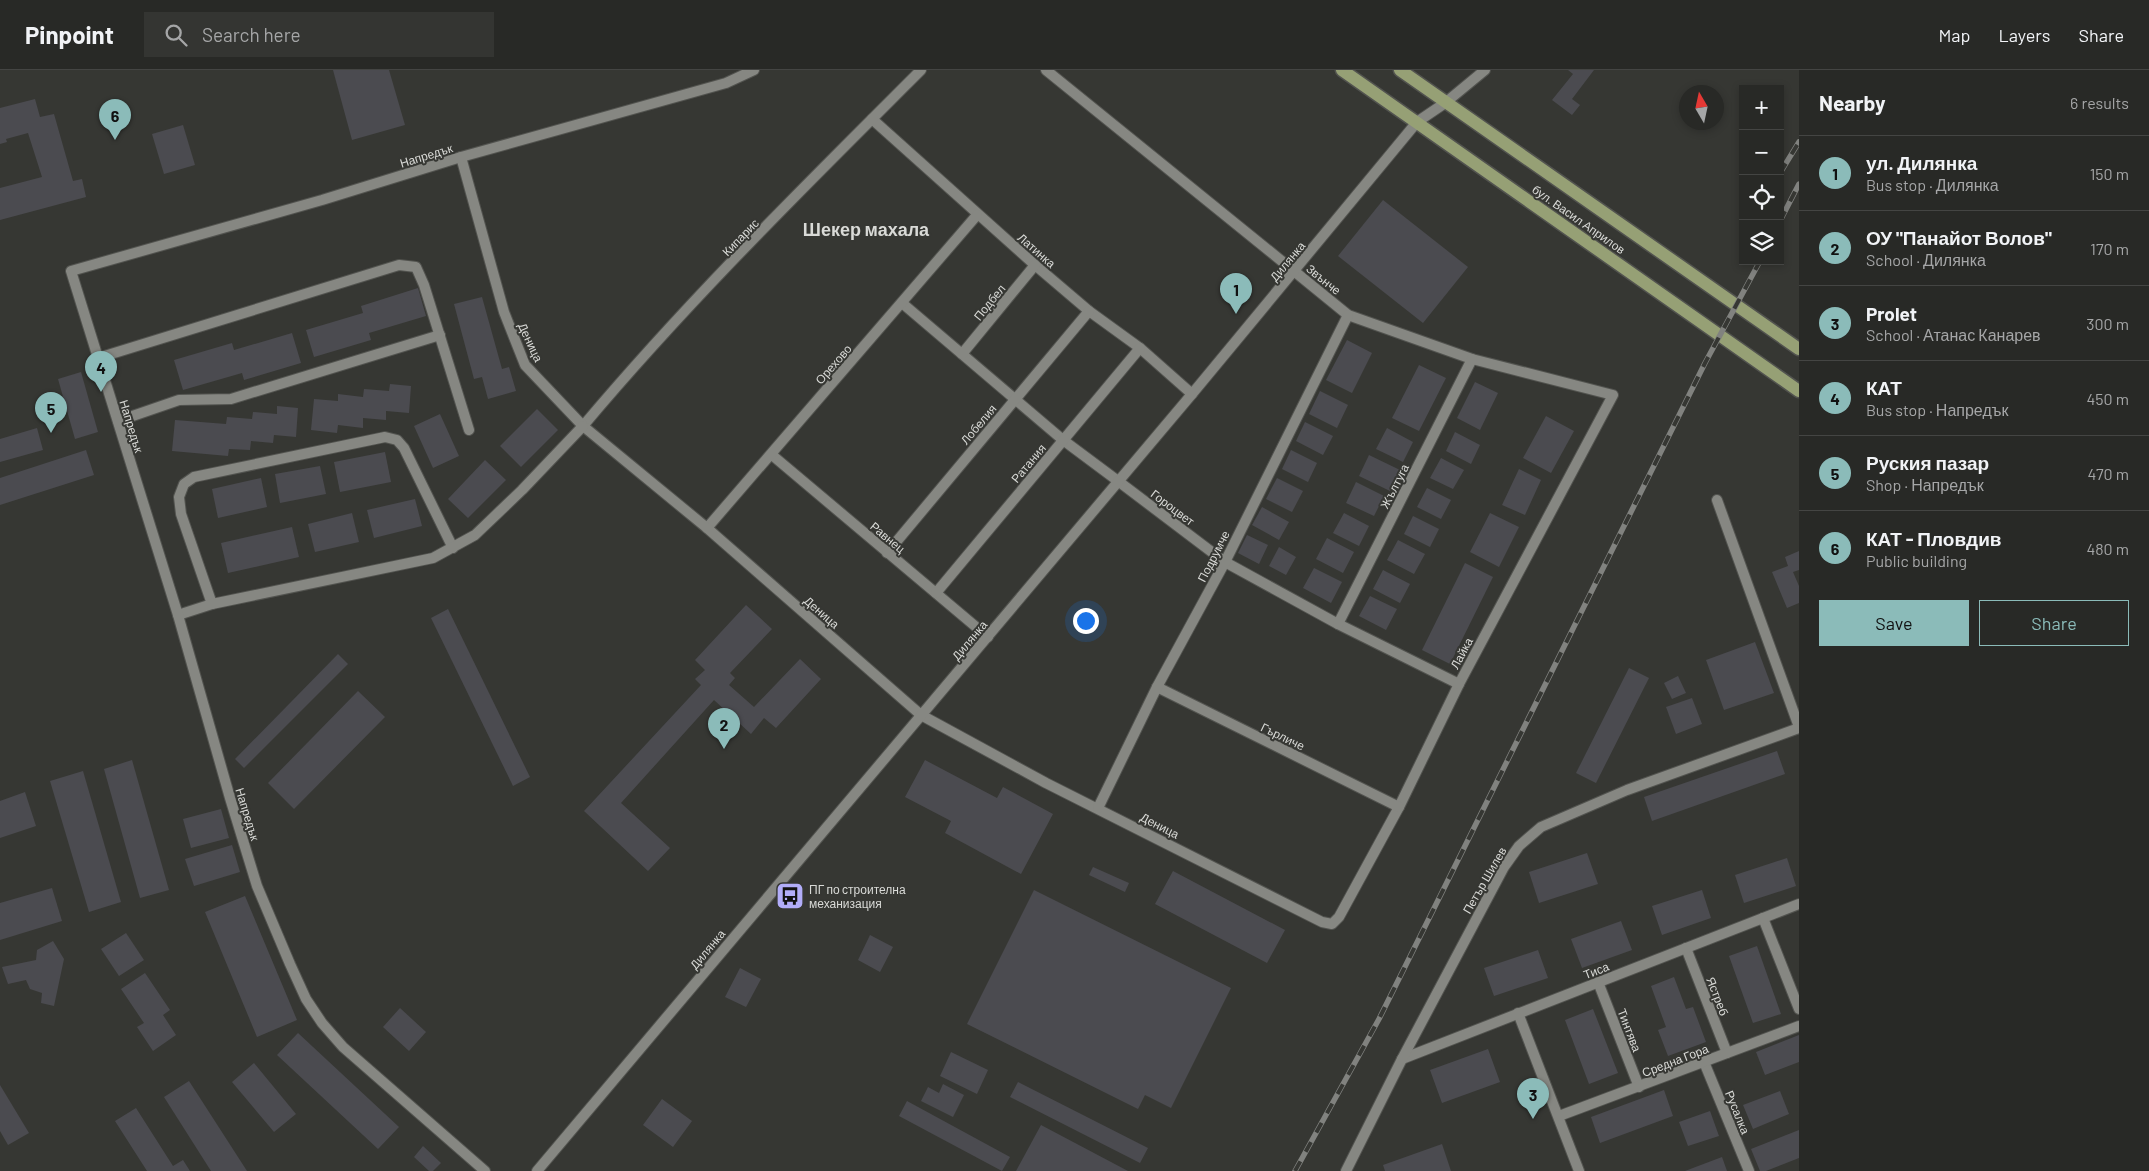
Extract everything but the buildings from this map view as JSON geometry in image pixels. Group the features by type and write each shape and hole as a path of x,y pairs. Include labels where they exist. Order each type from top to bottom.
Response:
{"main road":[{"name":"бул. Васил Априлов","path":"1342,70 1799,391"},
{"name":"бул. Васил Априлов","path":"1400,70 1799,349"}],"street":[{"name":"Напредък","path":"484,1171 343,1046 322,1023 306,999 257,886 178,616 70,271 277,213 461,157 726,83 754,70"},
{"name":"Кипарис","path":"178,616 212,604 433,558 474,535 522,490 583,426 632,368 921,70"},
{"name":"Звънче","path":"1046,70 1348,315 1472,359 1613,395"},
{"name":"Дилянка","path":"537,1171 1192,394 1417,122 1445,103 1485,70"},
{"name":"Латинка","path":"872,119 1035,265 1089,311 1140,348 1192,394"},
{"name":"Деница","path":"461,157 504,312 525,365 583,426 707,528 921,715 1046,783 1322,922 1332,924"},
{"name":"Орехово","path":"707,528 977,215"},
{"path":"98,358 399,265 416,267 440,335 469,430"},
{"name":"Подбел","path":"962,354 1035,265"},
{"name":"Гороцвет","path":"902,303 1016,398 1063,440 1225,562 1338,624 1459,684"},
{"name":"Лобелия","path":"887,553 1089,311"},
{"name":"Подрумче","path":"1098,808 1157,686 1225,562 1348,315"},
{"path":"118,421 179,400 231,399 440,335"},
{"name":"Ратания","path":"936,594 1140,348"},
{"name":"Жълтуга","path":"1338,624 1472,359"},
{"name":"Лайка","path":"1332,924 1339,917 1399,807 1459,684 1613,395"},
{"path":"212,604 181,514 179,497 184,484 194,477 385,437 397,440 404,448 453,548"},
{"name":"Равнец","path":"772,454 988,637"},
{"path":"1717,500 1799,728"},
{"name":"Гърличе","path":"1157,686 1399,807"},
{"name":"Петър Шилев","path":"1346,1171 1402,1059 1504,866 1519,846 1541,827 1627,790 1799,728"},
{"name":"Тиса","path":"1402,1059 1799,904"},
{"path":"1764,918 1799,1008"},
{"name":"Ястреб","path":"1686,948 1727,1053"},
{"name":"Тинтява","path":"1598,982 1639,1087"},
{"path":"1518,1013 1579,1171"},
{"name":"Средна Гора","path":"1559,1116 1799,1026"},
{"name":"Русалка","path":"1704,1062 1749,1171"}],"railway":[{"path":"1784,166 1799,142"},
{"path":"1781,220 1799,184"},
{"path":"1295,1171 1379,1019 1705,363 1758,265"}],"place":[{"name":"КАТ - Пловдив","path":"115,140"},
{"name":"ул. Дилянка","path":"1236,314"},
{"name":"КАТ","path":"101,392"},
{"name":"Руския пазар","path":"51,433"},
{"name":"ОУ \"Панайот Волов\"","path":"724,749"},
{"name":"ПГ по строителна механизация","path":"790,896"},
{"name":"Prolet","path":"1533,1119"}],"district":[{"name":"Шекер махала","path":"866,229"}]}
